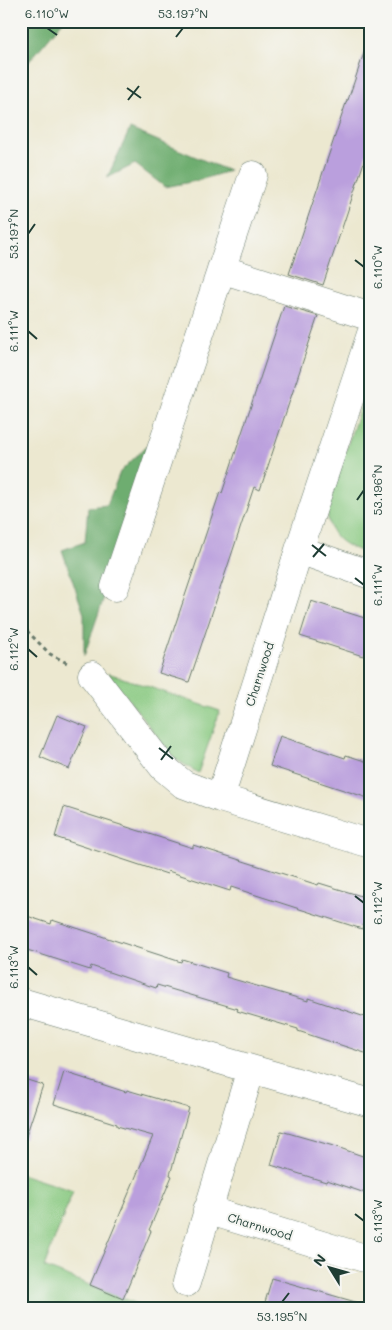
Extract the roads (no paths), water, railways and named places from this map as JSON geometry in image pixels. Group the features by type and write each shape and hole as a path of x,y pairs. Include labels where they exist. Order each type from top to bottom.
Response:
{"street":[{"path":"115,587 253,175"},
{"path":"221,268 371,317"},
{"name":"Charnwood","path":"220,798 299,550 371,334"},
{"path":"299,550 371,575"},
{"path":"92,675 163,767 183,784 220,798 371,844"},
{"path":"21,1002 371,1103"},
{"path":"186,1282 251,1069"},
{"name":"Charnwood","path":"207,1210 371,1260"}]}
